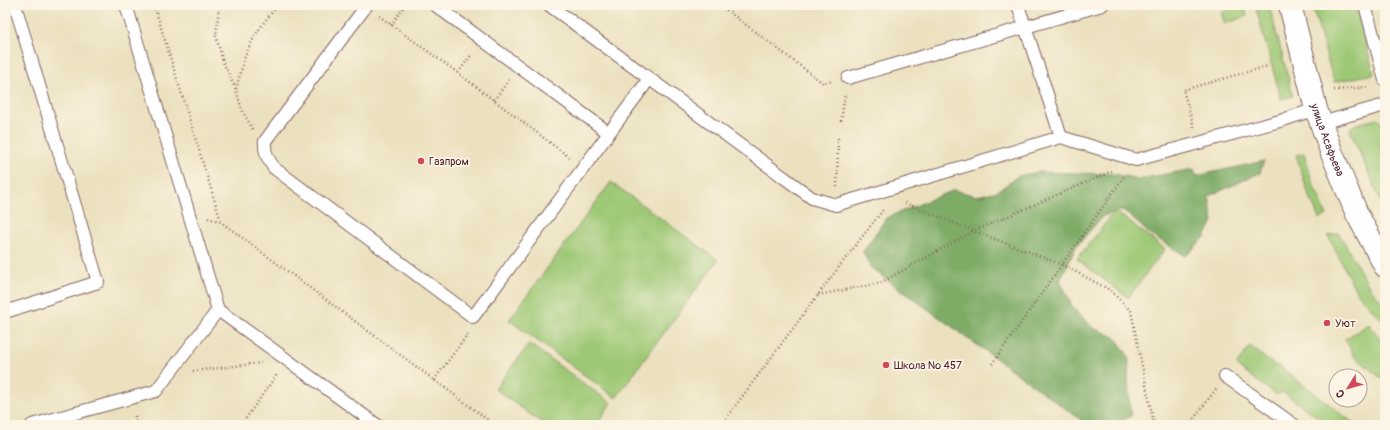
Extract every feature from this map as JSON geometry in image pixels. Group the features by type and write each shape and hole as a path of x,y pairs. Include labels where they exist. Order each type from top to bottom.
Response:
{"street":[{"name":"улица Асафьева","path":"1290,5 1319,116 1331,151 1357,214 1385,266"}],"lane":[{"path":"5,312 98,282 15,5"},
{"path":"126,5 218,310 288,359 377,425"},
{"path":"435,5 609,133"},
{"path":"549,5 812,198 836,205 892,193 1061,137 1136,160 1280,121 1385,105"},
{"path":"1018,5 1061,137"},
{"path":"848,78 1102,5"},
{"path":"1365,5 1385,80"},
{"path":"370,9 265,141 264,149 268,160 274,168 473,317 650,79"},
{"path":"32,425 156,391 218,310"},
{"path":"1225,376 1294,425"}],"path":[{"path":"154,5 221,222"},
{"path":"222,5 219,8 216,36 223,62 236,90 242,110 253,131 265,141"},
{"path":"236,90 249,49 258,32 275,9 280,5"},
{"path":"391,25 405,5"},
{"path":"720,5 823,83 848,78 841,121"},
{"path":"370,9 458,73 571,159"},
{"path":"458,73 483,40"},
{"path":"494,100 519,66"},
{"path":"1198,142 1183,90 1268,66"},
{"path":"1334,90 1370,87"},
{"path":"836,205 838,138"},
{"path":"818,295 880,283 974,231 1136,160"},
{"path":"992,364 1136,160"},
{"path":"721,425 892,193 974,231 1062,265 1110,290 1131,310 1154,425"},
{"path":"189,212 221,222 495,425"},
{"path":"434,380 472,328 473,317"},
{"path":"169,374 288,359"},
{"path":"241,425 288,359"},
{"path":"1190,425 1225,376"},
{"path":"702,422 705,425"}],"green space":[{"path":"1229,5 1244,5 1247,16 1225,24 1221,13 1231,9"},
{"path":"1255,5 1269,5 1293,96 1281,99"},
{"path":"1312,5 1355,5 1374,74 1334,82"},
{"path":"1377,118 1383,125 1385,134 1385,140 1379,143 1385,159 1385,211 1350,130 1352,126"},
{"path":"1304,153 1313,184 1327,215 1319,219 1306,187 1296,155"},
{"path":"1264,161 1260,173 1209,196 1213,221 1205,237 1186,256 1150,234 1123,210 1103,216 1077,245 1060,280 1073,308 1093,328 1115,337 1129,357 1128,383 1131,416 1113,425 1088,425 871,268 863,252 886,218 954,190 977,196 998,191 1018,176 1038,172 1113,174 1139,179 1194,169 1196,176"},
{"path":"611,182 718,260 616,398 509,320"},
{"path":"1115,211 1165,249 1128,298 1077,259"},
{"path":"1339,233 1370,288 1385,305 1385,323 1357,293 1328,236"},
{"path":"1369,324 1385,346 1385,381 1355,357 1345,339"},
{"path":"529,344 611,403 596,425 545,425 495,389"},
{"path":"1250,346 1275,366 1278,365 1328,403 1328,408 1334,408 1356,425 1329,425 1282,392 1277,395 1239,368 1237,364"}],"place":[{"name":"Газпром","path":"421,161"},
{"name":"Уют","path":"1327,323"},
{"name":"Школа № 457","path":"886,365"}]}
